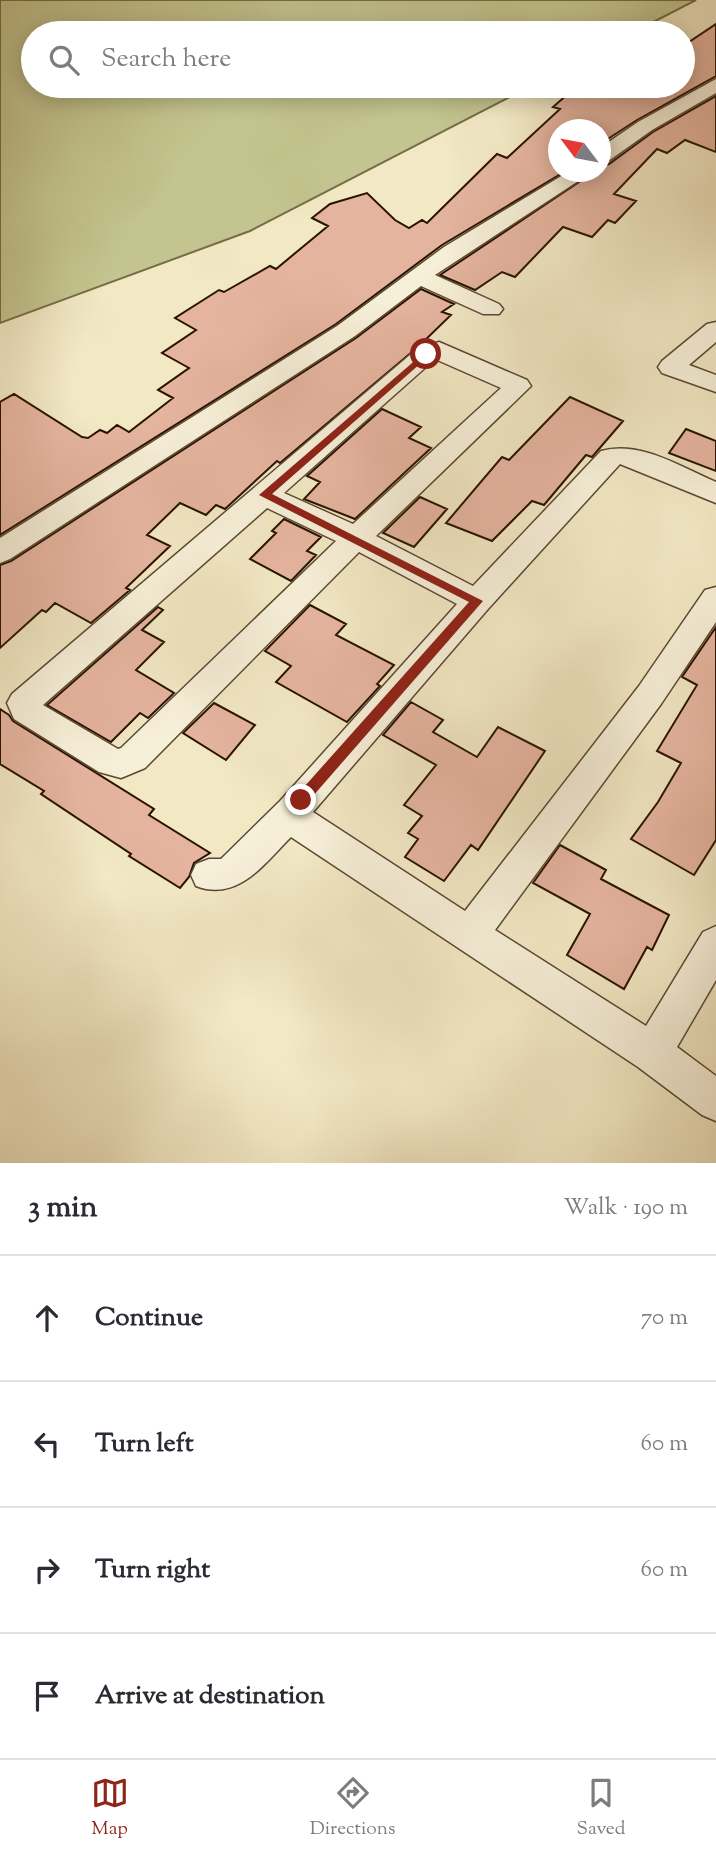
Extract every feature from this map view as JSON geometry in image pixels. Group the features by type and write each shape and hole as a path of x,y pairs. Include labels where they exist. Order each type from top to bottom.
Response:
{"street":[{"path":"695,97 716,85"},
{"path":"611,150 645,126 693,98"},
{"path":"0,552 346,331 452,252 566,182"},
{"path":"420,277 491,309"},
{"path":"716,330 671,367 716,384"},
{"path":"439,350 518,386 356,538 133,758 121,764 111,762 24,710 23,704 426,354 439,350"},
{"path":"209,875 223,875 234,870 292,812 477,601 611,457 621,454 633,457 716,492"},
{"path":"264,495 356,538 477,601"},
{"path":"468,935 650,695 716,598"},
{"path":"292,812 303,826 652,1053 716,1101"},
{"path":"652,1053 716,944"}],"green space":[{"path":"0,0 696,0 655,21 21,21 21,98 508,98 250,231 0,323"}],"building":[{"path":"716,24 716,76 695,88 695,38"},
{"path":"716,96 716,152 685,140 667,153 657,149 614,194 636,201 615,223 608,220 592,237 563,227 515,277 502,272 475,290 440,275 579,182 611,182 611,163 653,132"},
{"path":"563,98 676,98 611,137 611,119 549,119 560,109 553,107"},
{"path":"548,120 548,182 442,245 336,324 0,535 0,402 14,394 82,437 88,438 100,430 107,433 117,425 129,432 173,398 158,390 189,368 162,353 196,330 175,318 219,290 224,292 270,266 276,269 328,226 312,218 330,204 367,193 395,220 409,228 422,220 427,223 497,154 507,158"},
{"path":"421,289 454,304 442,312 451,315 419,346 280,463 277,461 225,509 216,505 206,515 180,503 147,535 170,546 126,588 130,590 91,623 55,603 46,612 42,610 0,648 0,565 11,561 356,338"},
{"path":"570,397 623,421 592,457 586,455 544,505 532,501 492,541 446,523 502,457 509,460"},
{"path":"382,409 421,427 409,438 431,448 355,519 304,499 320,482 307,476"},
{"path":"686,429 716,441 716,471 669,453"},
{"path":"420,497 447,509 414,547 383,533"},
{"path":"284,519 321,537 307,551 316,555 291,581 250,559 276,533 272,531"},
{"path":"310,605 346,624 336,635 394,665 377,684 380,686 347,722 276,682 291,666 265,651"},
{"path":"158,607 163,610 142,630 164,642 136,670 174,693 148,718 140,713 111,742 47,705"},
{"path":"716,627 716,840 694,875 631,839 658,802 681,763 657,751 697,685 682,677"},
{"path":"411,702 443,720 433,732 477,757 498,727 545,751 478,850 471,845 444,881 405,857 418,839 408,833 422,816 404,805 436,765 383,735"},
{"path":"214,703 255,725 226,760 183,733"},
{"path":"0,709 13,721 154,809 149,815 210,853 194,863 189,877 180,888 129,856 131,854 41,794 44,791 0,764"},
{"path":"560,845 606,870 601,879 669,915 652,950 647,947 624,989 567,955 590,914 533,883"}],"route":[{"path":"301,800 477,601 356,538 264,495 426,354"}]}
